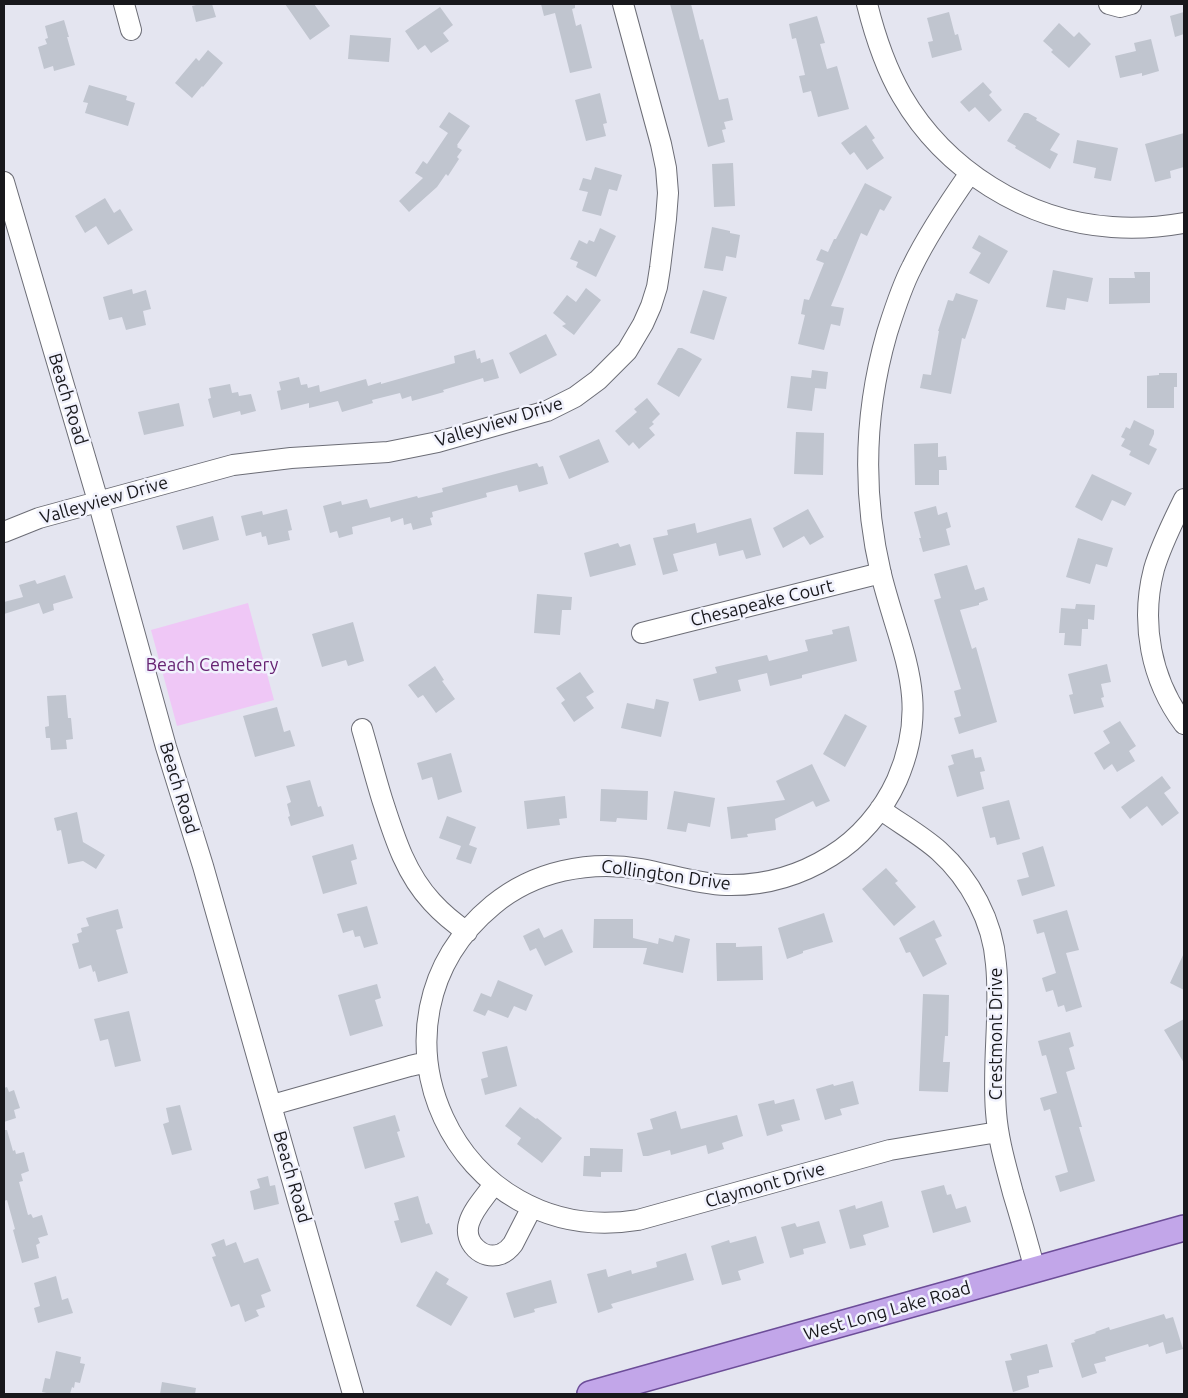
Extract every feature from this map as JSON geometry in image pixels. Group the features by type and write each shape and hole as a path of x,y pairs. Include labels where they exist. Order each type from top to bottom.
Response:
{"main road":[{"name":"West Long Lake Road","path":"590,1394 1184,1228"}],"street":[{"path":"124,4 131,30"},
{"name":"Valleyview Drive","path":"4,532 39,518 98,501 234,466 291,458 388,452 438,442 547,411 575,397 610,370 627,350 651,306 660,268 668,193 666,168 661,144 623,4"},
{"path":"867,4 878,45 901,95 913,114 940,146 970,174 1007,197 1058,218 1112,227 1154,227 1184,223"},
{"path":"1109,4 1120,7 1131,4"},
{"name":"Collington Drive","path":"427,1062 428,1017 437,983 444,966 466,932 480,917 493,904 523,885 564,870 584,866 605,865 643,869 722,885 744,885 783,879 819,864 854,840 867,826 891,792 905,758 913,720 913,706 906,658 881,573 874,538 869,498 868,459 871,408 878,369 896,306 910,270 939,220 970,174"},
{"name":"Beach Road","path":"4,182 98,501 166,747 203,866 272,1105 353,1394"},
{"path":"1184,499 1161,549 1155,568 1150,587 1148,617 1150,644 1159,678 1169,701 1184,724"},
{"name":"Chesapeake Court","path":"642,633 881,573"},
{"path":"362,729 399,851 419,886 432,902 466,932"},
{"name":"Crestmont Drive","path":"880,808 938,850 953,865 976,899 985,918 996,962 997,1004 994,1068 998,1132 1003,1157 1035,1270"},
{"path":"272,1105 427,1062"},
{"name":"Claymont Drive","path":"427,1062 433,1092 440,1113 460,1148 472,1162 494,1184 513,1197 532,1207 578,1221 623,1223 659,1215 890,1150 998,1132"},
{"path":"494,1184 468,1224 470,1240 474,1248 481,1253 489,1256 503,1254 513,1244 532,1207"}],"green space":[{"name":"Beach Cemetery","path":"248,603 274,700 177,726 151,630"}],"building":[{"path":"212,4 216,17 196,22 192,6"},
{"path":"285,4 314,4 330,26 310,40"},
{"path":"541,4 575,4 575,8 572,9 576,26 581,24 592,68 570,73 555,13 544,16"},
{"path":"670,4 691,4 700,40 703,39 719,100 728,98 733,120 724,122 726,129 722,130 725,142 708,147"},
{"path":"440,7 453,25 443,33 449,41 431,53 425,45 418,50 405,31"},
{"path":"949,12 955,35 958,34 962,50 932,58 928,42 933,41 927,18"},
{"path":"1184,12 1184,34 1175,37 1170,16"},
{"path":"817,16 825,43 820,44 827,69 837,66 849,109 818,117 811,91 803,93 799,76 805,75 796,38 792,39 789,24"},
{"path":"64,20 75,65 54,71 53,66 44,69 38,47 47,44 45,39 48,38 45,26"},
{"path":"1059,23 1074,37 1079,32 1091,44 1069,68 1051,52 1053,50 1043,41"},
{"path":"350,35 391,38 389,62 348,59"},
{"path":"1151,39 1159,71 1142,76 1142,73 1120,78 1115,56 1136,51 1134,43"},
{"path":"208,50 223,63 192,98 175,83 196,58 199,61"},
{"path":"983,82 992,92 989,95 1002,110 989,122 975,107 969,112 960,102"},
{"path":"89,85 127,96 126,100 135,103 128,126 85,113 88,103 83,102"},
{"path":"600,93 607,123 603,124 606,136 586,141 575,100"},
{"path":"449,112 470,126 457,145 462,150 457,157 459,159 448,176 446,174 437,187 409,212 399,201 423,178 415,173 423,161 427,164 448,133 439,127"},
{"path":"1024,113 1037,118 1036,120 1060,134 1050,150 1058,154 1050,169 1015,148 1016,146 1007,141"},
{"path":"866,125 875,138 872,140 884,158 867,170 854,152 850,155 841,143"},
{"path":"1184,133 1184,167 1170,171 1171,178 1155,182 1145,144"},
{"path":"1077,140 1118,148 1111,181 1094,178 1096,168 1073,163"},
{"path":"733,163 735,206 714,207 712,164"},
{"path":"595,167 622,175 617,191 609,189 601,216 582,211 588,192 579,190 583,178 591,180"},
{"path":"865,183 892,197 884,211 880,209 867,236 861,233 831,306 844,308 840,326 831,324 824,350 798,344 805,315 801,314 804,299 809,300 824,263 816,260 821,249 828,252"},
{"path":"105,198 114,213 120,209 133,230 108,245 96,226 85,233 75,216"},
{"path":"712,227 740,235 736,258 726,256 723,271 704,268"},
{"path":"600,228 616,236 596,277 576,267 578,262 570,259 579,240 587,244 589,240 594,242"},
{"path":"979,235 1008,251 989,284 969,273 981,253 972,248"},
{"path":"1053,270 1093,278 1088,302 1067,298 1065,310 1046,307"},
{"path":"1134,272 1150,272 1150,303 1109,304 1109,278 1135,278"},
{"path":"586,288 601,300 574,335 562,326 566,324 553,313 567,295 576,302"},
{"path":"132,289 133,294 146,290 151,309 143,311 146,325 126,330 122,317 109,320 103,297"},
{"path":"703,290 727,297 714,340 690,333"},
{"path":"956,293 978,300 965,339 962,338 951,394 920,388 923,374 931,375 938,331 948,300 953,301"},
{"path":"546,334 557,355 520,374 509,353"},
{"path":"678,348 682,348 702,359 679,397 657,384"},
{"path":"475,350 477,359 480,358 481,363 493,359 499,378 484,382 483,378 412,401 411,396 402,399 400,393 372,400 373,403 342,412 338,401 309,408 309,403 281,410 277,391 281,390 279,382 299,377 301,385 307,384 308,388 319,385 320,392 366,379 368,386 381,382 381,384 455,363 454,356"},
{"path":"812,370 828,372 826,389 815,388 812,411 787,408 791,376 811,378"},
{"path":"1159,373 1177,373 1177,387 1174,387 1174,408 1147,408 1147,376 1159,375"},
{"path":"230,384 232,393 238,392 239,396 251,394 256,411 241,415 240,411 213,418 208,399 211,398 209,388"},
{"path":"647,398 660,414 649,428 655,435 639,449 633,442 629,446 615,431 637,412 634,409"},
{"path":"179,403 184,426 144,435 138,412"},
{"path":"1134,420 1154,430 1149,445 1157,449 1149,465 1129,455 1131,451 1121,446 1125,439 1121,437 1126,427 1130,429"},
{"path":"796,432 824,433 823,475 794,474"},
{"path":"599,439 609,462 569,479 559,456"},
{"path":"938,443 938,457 946,456 947,470 939,470 939,485 915,485 914,444"},
{"path":"537,463 539,467 543,466 548,484 519,492 517,485 486,493 487,497 432,512 433,517 430,518 432,525 413,530 411,523 404,525 403,518 391,522 390,517 352,527 353,534 339,538 337,531 330,533 323,506 341,501 342,505 367,499 370,508 417,496 418,498 443,492 442,488"},
{"path":"1092,474 1132,493 1125,506 1112,500 1102,521 1075,507"},
{"path":"936,506 938,515 947,512 951,527 946,529 950,545 923,552 914,512"},
{"path":"287,509 292,530 288,531 290,540 268,545 266,536 262,537 261,532 246,536 241,516 262,511 263,515"},
{"path":"808,509 824,537 810,545 804,536 783,548 773,528"},
{"path":"213,516 219,540 183,550 176,526"},
{"path":"751,518 761,555 746,559 743,550 719,556 716,543 673,554 678,571 663,575 653,538 668,535 667,530 695,523 697,533"},
{"path":"1078,538 1113,548 1107,567 1096,564 1090,584 1066,577"},
{"path":"618,543 620,547 630,544 636,565 590,577 584,553"},
{"path":"967,565 975,590 984,587 988,600 979,603 979,605 960,610 972,649 976,647 997,722 959,734 954,718 961,716 954,691 961,689 934,600 941,598 934,574"},
{"path":"65,575 73,598 53,604 54,610 43,614 39,603 4,614 4,602 23,597 19,585 35,580 37,584"},
{"path":"537,594 572,597 571,610 562,610 560,635 534,633"},
{"path":"1076,604 1095,605 1094,620 1088,619 1088,629 1082,629 1081,646 1064,645 1065,633 1059,633 1061,608 1075,609"},
{"path":"353,622 364,661 348,666 346,660 322,667 312,634"},
{"path":"849,626 857,661 802,675 802,678 770,686 767,673 738,680 741,691 699,701 693,679 717,673 715,667 767,655 769,661 808,651 805,640 833,634 832,630"},
{"path":"1107,664 1111,682 1101,684 1104,697 1101,698 1104,707 1074,714 1069,695 1073,694 1068,674"},
{"path":"435,666 444,680 442,681 455,699 436,713 423,695 418,698 408,685"},
{"path":"580,672 594,692 586,697 594,708 574,722 561,703 565,700 556,688"},
{"path":"66,695 68,718 71,718 73,739 66,740 67,749 51,750 50,738 46,738 45,727 49,726 47,696"},
{"path":"656,699 669,702 661,737 621,728 627,703 654,709"},
{"path":"277,707 284,732 290,730 295,746 255,757 243,716"},
{"path":"845,714 867,726 845,767 823,754"},
{"path":"1120,721 1136,746 1129,751 1135,761 1117,772 1112,764 1104,770 1094,753 1110,743 1103,731"},
{"path":"973,749 975,758 981,757 985,771 980,772 984,789 957,797 948,766 954,764 951,755"},
{"path":"451,753 462,792 438,800 432,777 422,780 417,763"},
{"path":"812,764 830,801 816,807 813,801 775,819 776,830 747,834 748,837 731,839 727,807 785,800 776,781"},
{"path":"1162,776 1171,788 1164,793 1179,813 1162,826 1147,806 1130,819 1121,807"},
{"path":"310,780 318,807 321,806 324,816 291,826 287,804 291,802 286,786"},
{"path":"601,789 648,791 647,820 617,818 616,822 600,821"},
{"path":"674,791 715,798 710,827 688,823 686,832 667,829"},
{"path":"565,796 567,818 559,819 560,825 527,829 524,801"},
{"path":"1009,800 1020,839 997,845 995,837 990,838 982,807"},
{"path":"77,812 83,842 105,855 96,869 83,861 68,864 61,830 57,831 54,818"},
{"path":"447,816 476,827 469,845 477,848 471,864 456,859 461,846 439,838"},
{"path":"353,844 357,859 351,861 357,884 323,894 312,856"},
{"path":"1043,846 1055,886 1022,896 1017,880 1029,877 1022,853"},
{"path":"886,868 898,881 895,883 916,907 894,926 862,889"},
{"path":"367,906 378,944 364,948 360,936 355,937 353,930 343,933 337,914"},
{"path":"118,909 123,928 116,930 128,973 98,982 91,965 79,969 72,944 79,942 77,934 82,932 81,928 89,926 86,918"},
{"path":"1067,910 1079,950 1066,953 1082,1007 1066,1012 1064,1005 1058,1007 1053,990 1046,992 1042,978 1056,973 1044,932 1037,934 1033,920"},
{"path":"824,913 833,942 803,951 803,953 787,959 778,928"},
{"path":"594,919 633,919 633,938 658,944 659,938 673,942 675,935 690,939 683,973 643,964 647,948 593,948"},
{"path":"934,920 942,936 935,939 947,964 923,977 910,952 906,953 899,938"},
{"path":"539,928 544,938 562,929 573,952 545,966 536,948 530,951 523,936"},
{"path":"716,943 736,943 736,947 762,946 763,980 717,981"},
{"path":"1184,953 1184,990 1170,983"},
{"path":"498,980 533,995 526,1011 514,1006 508,1018 488,1010 485,1016 473,1011 481,993 491,997"},
{"path":"377,984 381,998 375,1000 383,1026 350,1036 338,995"},
{"path":"923,994 949,995 948,1036 945,1036 943,1062 950,1062 948,1092 919,1091"},
{"path":"129,1011 141,1061 115,1067 108,1039 100,1041 94,1019"},
{"path":"1184,1019 1184,1063 1164,1030"},
{"path":"1070,1032 1074,1046 1069,1048 1075,1069 1066,1072 1082,1127 1079,1127 1095,1181 1060,1192 1055,1176 1068,1172 1050,1109 1044,1111 1040,1098 1057,1093 1046,1055 1042,1056 1038,1041"},
{"path":"507,1046 517,1086 485,1095 481,1079 488,1077 482,1052"},
{"path":"853,1081 859,1104 840,1109 842,1115 825,1120 816,1089"},
{"path":"7,1087 9,1092 14,1090 20,1108 14,1110 16,1118 4,1122 4,1088"},
{"path":"794,1099 800,1120 781,1125 783,1131 767,1136 758,1104 774,1100 775,1104"},
{"path":"180,1105 192,1150 172,1155 163,1124 169,1122 166,1108"},
{"path":"520,1107 562,1138 542,1163 517,1144 521,1138 505,1126"},
{"path":"676,1111 681,1129 737,1115 743,1136 722,1143 724,1149 708,1154 706,1145 671,1155 670,1150 643,1156 637,1133 653,1129 650,1119"},
{"path":"395,1115 400,1131 397,1132 405,1157 365,1169 353,1127"},
{"path":"4,1130 7,1130 13,1151 15,1150 16,1154 24,1152 29,1171 21,1174 23,1181 19,1182 28,1215 31,1214 33,1218 42,1215 48,1235 38,1238 40,1243 36,1245 39,1258 22,1263 7,1200 4,1201"},
{"path":"590,1148 623,1149 622,1172 601,1172 601,1177 583,1176 584,1156 590,1156"},
{"path":"268,1176 270,1186 275,1185 279,1204 254,1210 250,1191 260,1188 257,1179"},
{"path":"944,1185 947,1195 951,1194 956,1209 966,1206 971,1222 933,1233 921,1191"},
{"path":"418,1196 426,1224 429,1223 433,1234 401,1243 394,1221 399,1220 394,1203"},
{"path":"882,1201 889,1227 863,1235 866,1245 850,1249 839,1210 855,1205 856,1209"},
{"path":"819,1221 826,1243 803,1249 804,1254 790,1258 781,1227 795,1223 797,1227"},
{"path":"756,1236 764,1263 738,1271 741,1280 722,1285 711,1246 729,1240 730,1243"},
{"path":"224,1239 226,1246 236,1242 244,1263 258,1258 271,1291 261,1295 265,1307 256,1310 259,1316 245,1322 239,1304 231,1307 212,1257 216,1256 211,1244"},
{"path":"686,1253 694,1280 611,1304 613,1308 598,1313 587,1274 606,1269 608,1277 631,1270 632,1274 657,1267 656,1262"},
{"path":"436,1271 449,1279 446,1284 468,1297 451,1326 416,1306"},
{"path":"56,1276 62,1300 68,1298 73,1313 38,1323 34,1308 40,1306 34,1283"},
{"path":"551,1280 557,1303 534,1309 535,1312 514,1318 506,1293"},
{"path":"1164,1314 1166,1319 1173,1317 1183,1349 1166,1354 1163,1342 1149,1347 1148,1344 1105,1357 1106,1361 1094,1364 1097,1373 1082,1378 1071,1343 1075,1342 1074,1340 1109,1327 1110,1330"},
{"path":"1047,1344 1053,1367 1039,1370 1039,1373 1027,1376 1029,1387 1013,1392 1005,1361 1012,1360 1010,1354"},
{"path":"56,1351 81,1357 80,1363 85,1364 80,1383 75,1382 70,1394 42,1392 45,1378 50,1379"},
{"path":"162,1382 196,1388 195,1394 160,1394"}]}
